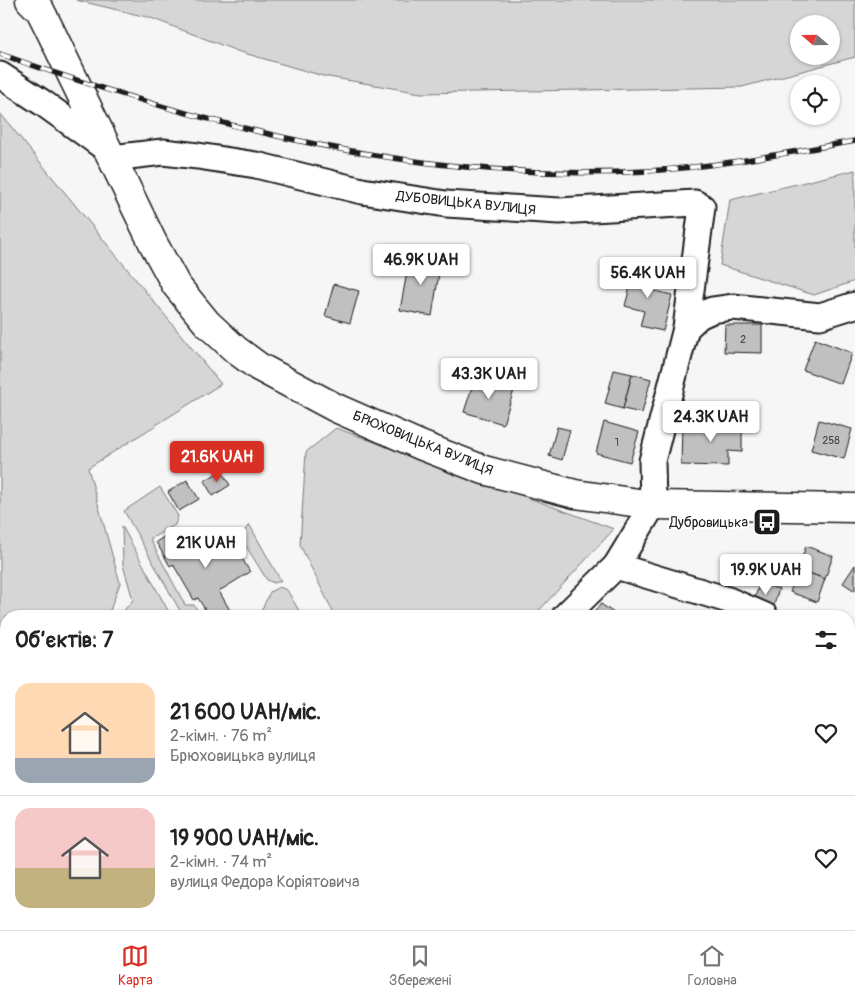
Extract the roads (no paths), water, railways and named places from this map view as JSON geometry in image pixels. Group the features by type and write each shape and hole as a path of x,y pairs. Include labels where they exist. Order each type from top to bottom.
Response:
{"main road":[{"name":"БРЮХОВИЦЬКА ВУЛИЦЯ","path":"30,0 40,10 153,243 176,285 207,323 236,350 259,367 336,408 420,445 484,470 575,494 653,505 855,508"}],"street":[{"path":"0,74 43,102 110,154"},
{"name":"ДУБОВИЦЬКА ВУЛИЦЯ","path":"110,154 163,152 198,156 256,165 362,191 455,204 559,212 695,203 702,208 686,328 652,461 653,505"},
{"path":"686,328 699,316 712,310 733,307 820,316 855,305"},
{"path":"571,610 616,566 653,505"},
{"path":"616,566 728,600 752,610"}],"railway":[{"path":"0,54 78,81 237,127 318,145 400,159 482,168 564,173 647,171 725,163 855,141"}],"place":[{"name":"Дубровицька","path":"767,522"}]}
